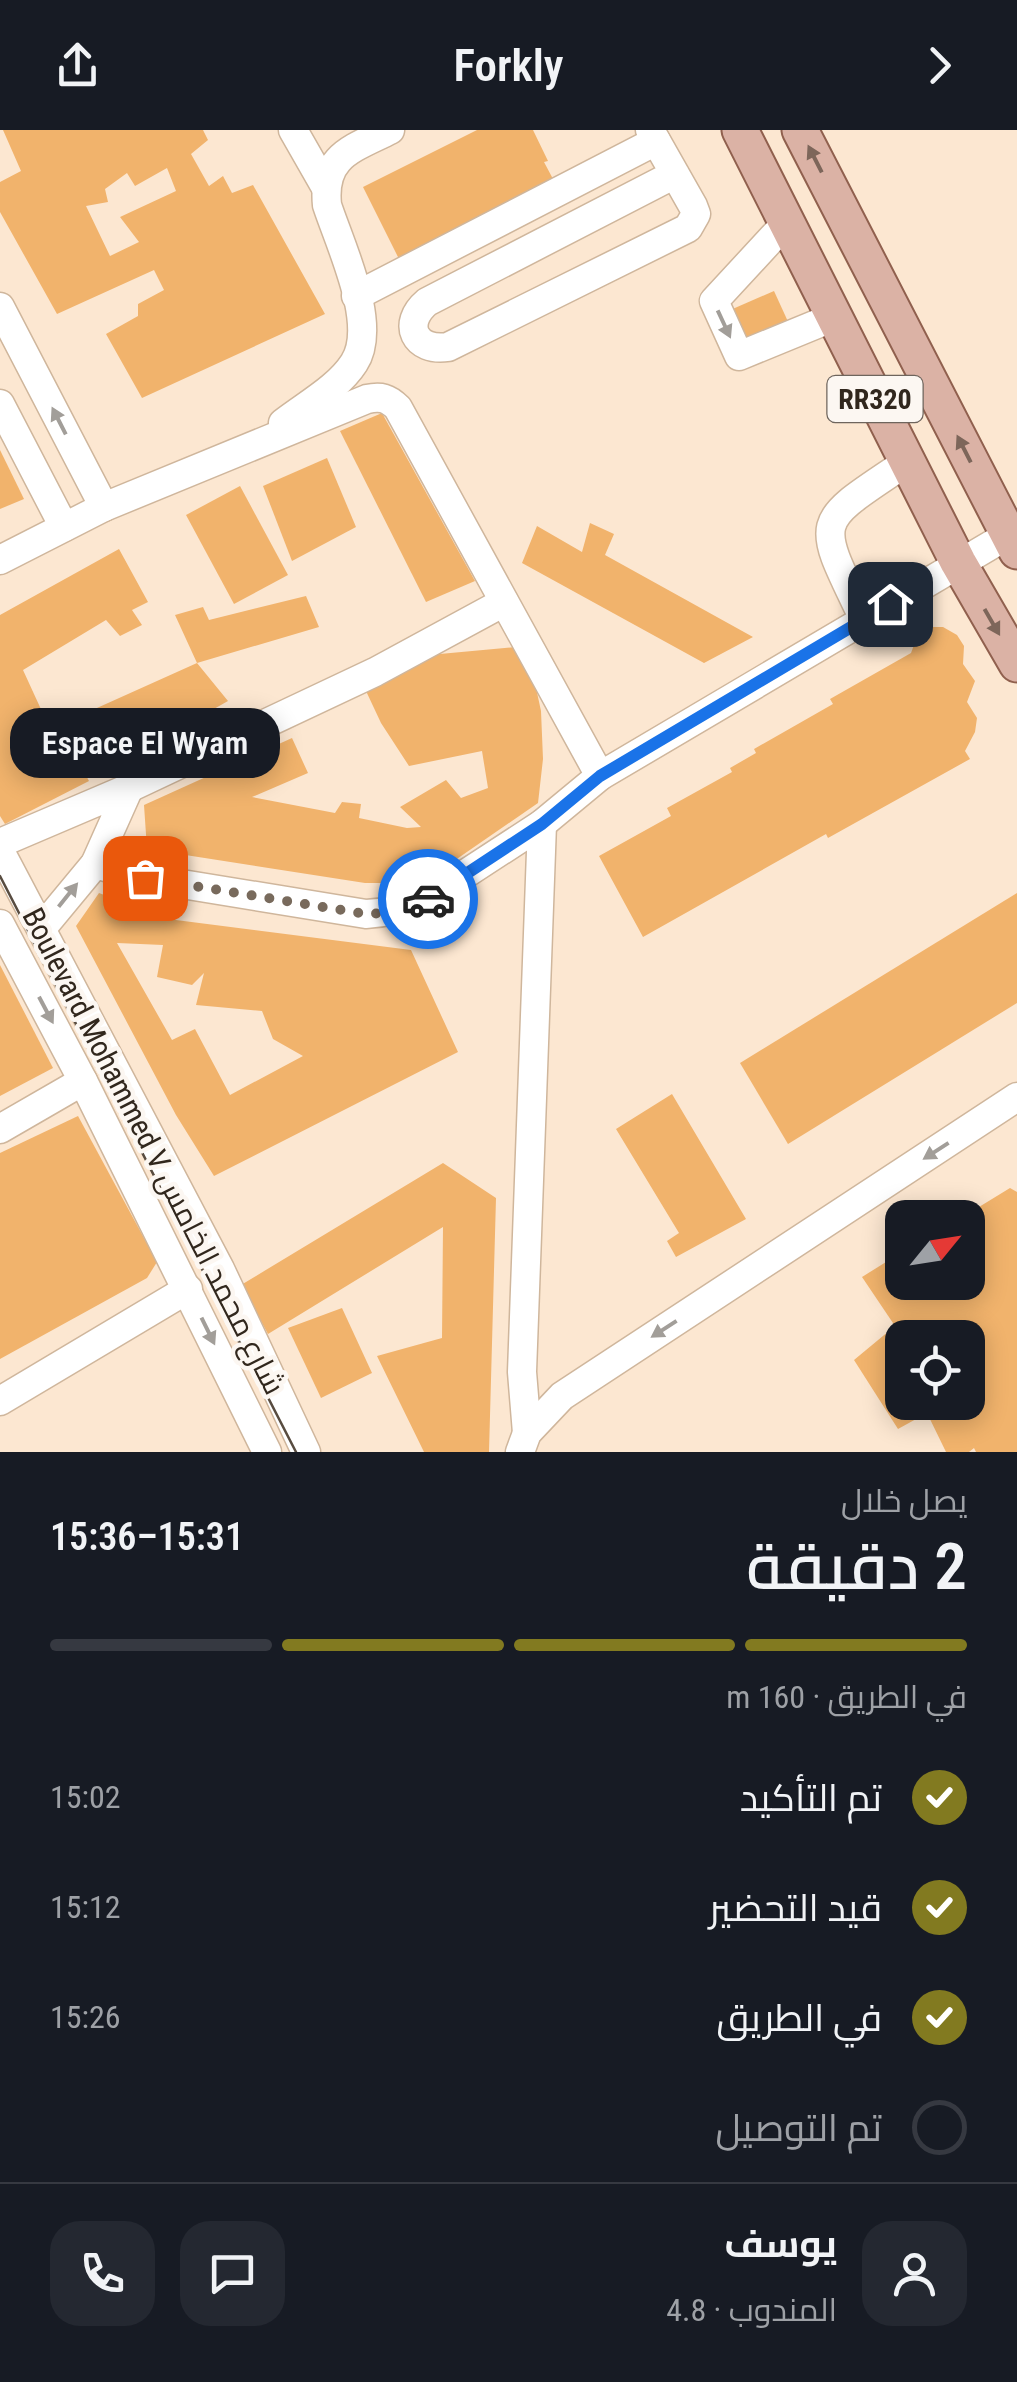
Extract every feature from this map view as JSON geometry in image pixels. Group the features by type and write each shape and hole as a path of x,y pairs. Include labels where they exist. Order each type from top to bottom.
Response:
{"main road":[{"name":"RR320","path":"740,130 958,562 1017,664"},
{"name":"RR320","path":"800,130 1013,543"}],"street":[{"path":"293,130 325,186"},
{"path":"254,446 344,376 356,360 363,341 364,320 327,205 325,186 338,159 390,130"},
{"path":"356,296 653,136 674,174 696,214 688,228 448,347 423,345 415,335 413,322 417,310 426,302 674,174"},
{"path":"786,222 714,301 739,356 834,317"},
{"path":"0,307 104,507"},
{"path":"0,560 104,507 367,399 378,396 390,400 398,408 600,776"},
{"path":"0,404 64,528"},
{"path":"864,619 832,553 828,534 833,516 846,502 907,462"},
{"path":"95,864 174,882 366,914 388,913 427,899 542,824 600,776 958,562 1013,543"},
{"path":"0,843 129,788 375,672 504,602"},
{"path":"42,928 95,864 129,788"},
{"path":"523,1442 522,1372 542,824"},
{"name":"Boulevard Mohammed V شارع محمد الخامس","path":"0,851 220,1269 306,1452"},
{"name":"Boulevard Mohammed V شارع محمد الخامس","path":"0,924 84,1081 267,1452"},
{"path":"0,1129 84,1081"},
{"path":"523,1442 562,1396 1017,1097"},
{"path":"0,1401 188,1289"}],"building":[{"path":"3,130 203,130 208,140 191,154 209,186 223,176 232,193 253,185 325,314 142,398 106,334 138,316 138,304 164,290 154,270 57,314 0,212 0,182 21,171","holes":["167,168 176,191 120,217 139,242 110,256 86,206 108,202 105,189 127,173 135,186"]},
{"path":"477,130 533,130 553,179 516,197 519,203 401,263 363,187"},
{"path":"774,291 790,326 744,347 728,311"},
{"path":"382,413 475,581 426,602 340,431"},
{"path":"0,450 24,499 0,509"},
{"path":"327,458 356,527 292,561 263,486"},
{"path":"240,486 288,575 234,604 186,515"},
{"path":"590,523 614,534 605,555 753,637 704,663 522,563 537,526 582,552"},
{"path":"119,549 148,602 132,610 142,625 120,636 106,620 23,670 45,718 29,727 47,771 73,751 89,781 5,824 0,816 0,615"},
{"path":"306,596 319,627 197,663 175,615 203,607 209,620"},
{"path":"931,627 943,627 957,635 964,646 963,664 975,681 967,702 977,718 965,751 970,759 643,937 599,856 671,816 667,808 732,772 730,768 756,753 754,749 833,704 830,699 911,653 917,637"},
{"path":"527,646 541,711 543,759 538,803 422,883 365,883 147,849 144,805 292,738 308,773 252,797 335,813 342,802 361,804 359,818 407,828 421,827 400,807 446,780 461,798 488,788 482,751 409,766 366,691 429,655"},
{"path":"197,663 228,701 198,718 198,740 112,771 88,712"},
{"path":"99,893 168,919 411,950 458,1052 214,1176 176,1115 76,926","holes":["117,943 163,945 157,977 192,985 204,973 196,1005 262,1011 273,1039 303,1056 230,1095 195,1029 172,1040"]},
{"path":"1017,893 1017,1003 788,1144 740,1063"},
{"path":"0,965 53,1068 0,1096"},
{"path":"672,1094 746,1219 676,1257 667,1241 679,1233 616,1129"},
{"path":"78,1116 157,1262 147,1278 0,1359 0,1153"},
{"path":"443,1163 496,1198 489,1452 424,1452 377,1356 442,1338 443,1227 268,1334 241,1285"},
{"path":"1010,1188 1017,1192 1017,1452 976,1452 974,1448 969,1452 946,1452 930,1420 985,1420 985,1320 891,1320 862,1277 885,1263 885,1300 985,1300 985,1203"},
{"path":"342,1308 372,1373 321,1398 288,1328"},
{"path":"885,1334 885,1409 854,1360"},
{"path":"892,1420 914,1420 898,1429"}],"tram line":[{"path":"0,876 296,1452"}],"way so far":[{"path":"145,878 366,914 388,913 428,899"}],"place":[{"name":"Espace El Wyam","path":"145,878"}],"route":[{"path":"428,899 542,824 600,776 890,604"}]}
